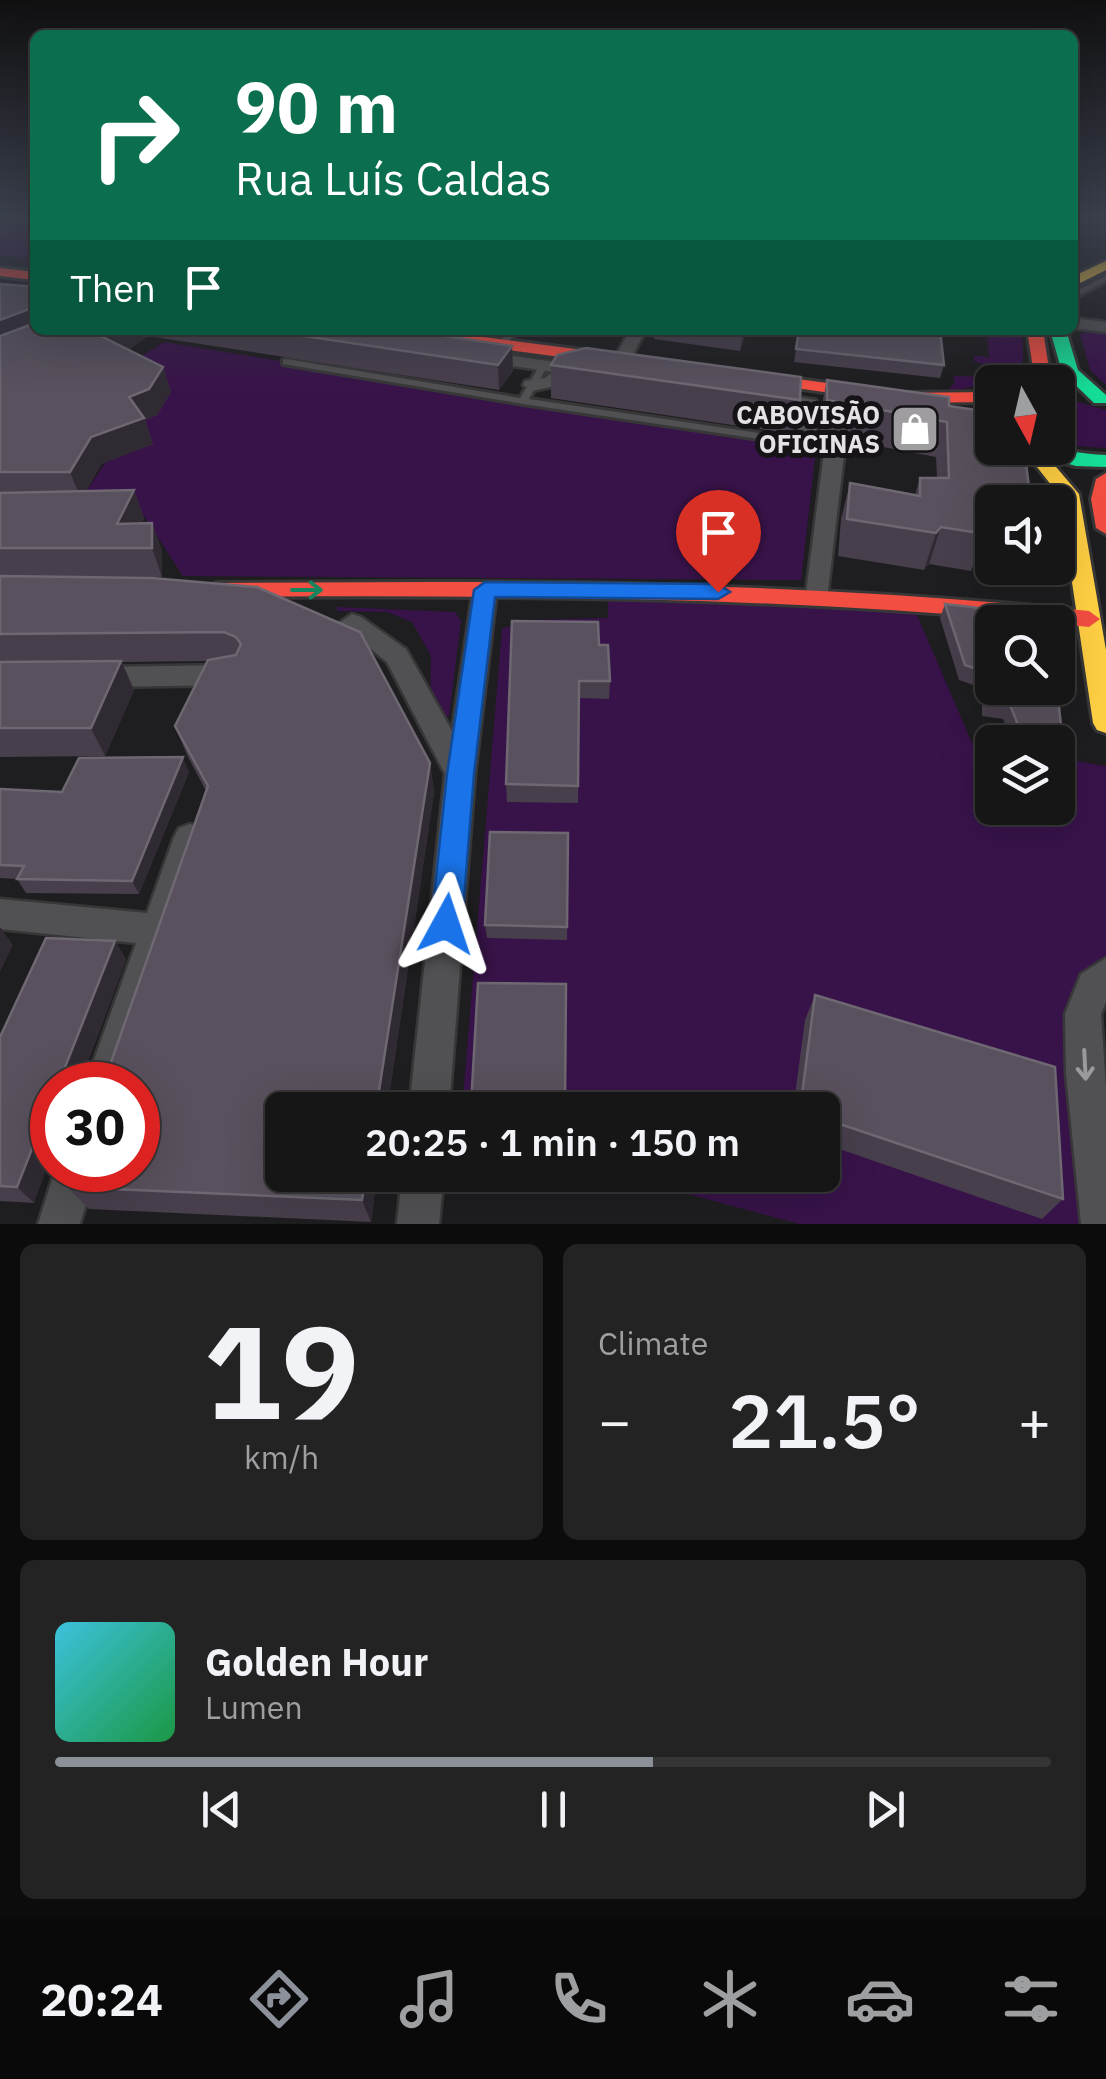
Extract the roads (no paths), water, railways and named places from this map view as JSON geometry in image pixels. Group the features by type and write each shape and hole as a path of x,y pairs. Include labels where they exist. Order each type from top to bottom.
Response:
{"main road":[{"path":"445,335 455,336"},
{"path":"449,335 628,372"},
{"path":"1036,335 1041,365"},
{"path":"1059,335 1070,372 1103,401"},
{"path":"743,391 975,397"},
{"path":"1075,394 1103,401"},
{"path":"899,398 975,423"},
{"path":"1075,460 1106,461"},
{"path":"1045,465 1062,485"},
{"path":"1106,479 1100,499 1106,528"},
{"path":"1075,560 1106,722"},
{"path":"194,590 818,593 973,604 1089,619"}],"street":[{"path":"1078,324 1106,327"},
{"path":"628,372 637,335"},
{"path":"374,342 628,372"},
{"path":"464,360 508,346"},
{"path":"528,393 568,375 628,372"},
{"path":"743,391 799,406 806,442 835,447 818,593"},
{"path":"431,1092 460,774 485,590"},
{"path":"352,622 396,656 460,774"},
{"path":"78,677 233,675"},
{"path":"112,1062 194,828"},
{"path":"0,914 156,929"},
{"path":"1102,1224 1085,1074 1083,1014 1094,986 1106,976"},
{"path":"59,1224 69,1192"},
{"path":"418,1224 421,1192"}],"lane":[{"path":"1078,294 1106,278"},
{"path":"286,362 528,393 806,442"},
{"path":"528,393 544,365"}],"place":[{"name":"CABOVISÃO OFICINAS","path":"915,429"}]}
